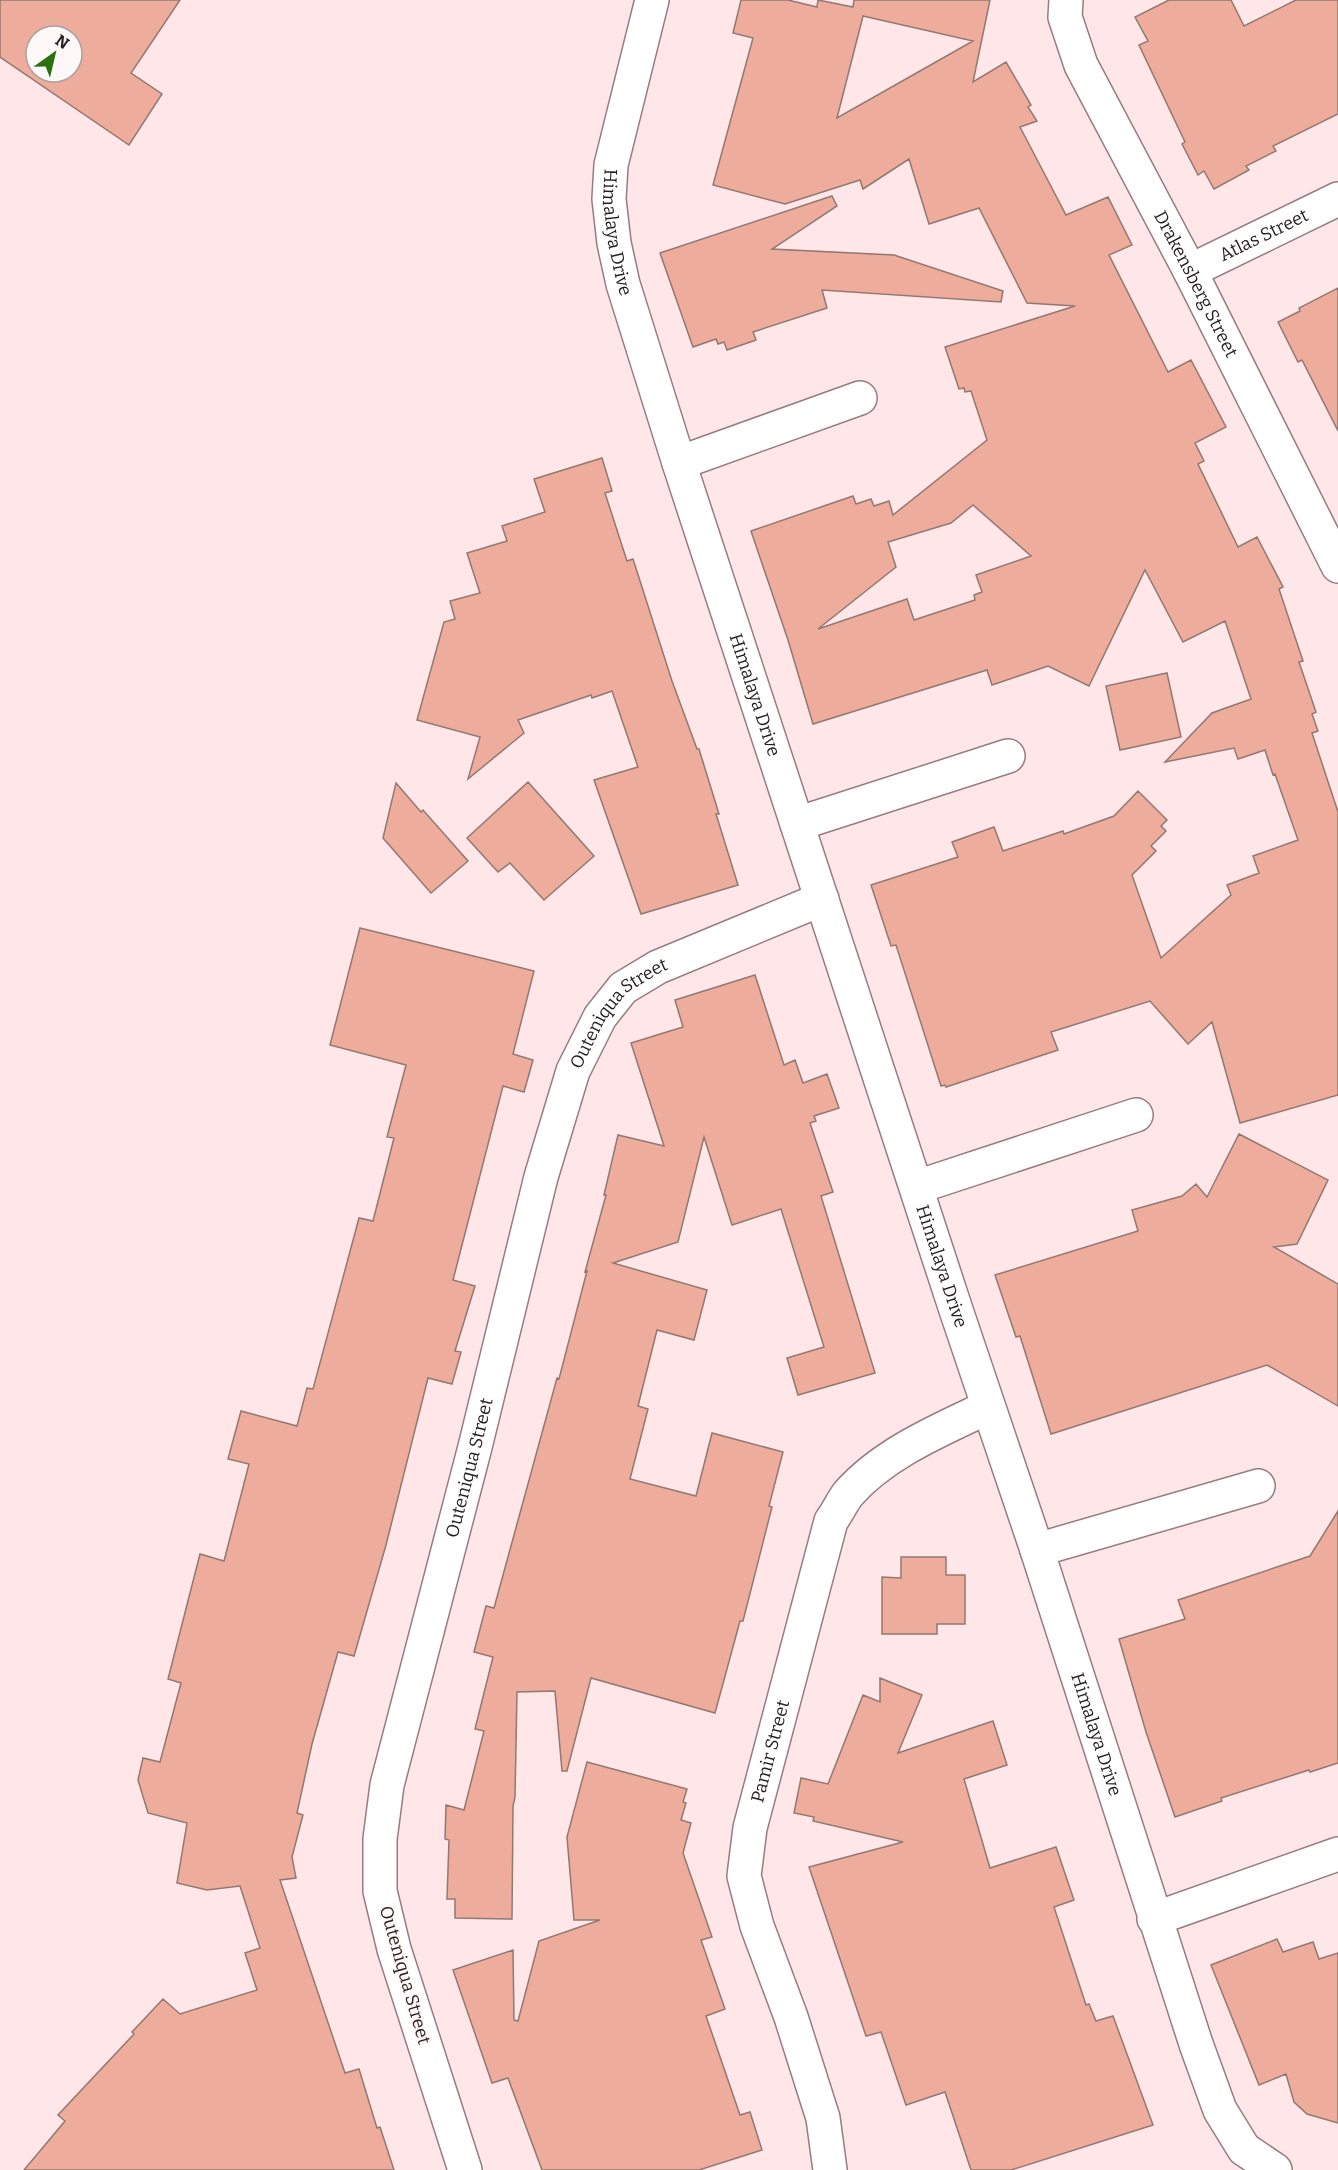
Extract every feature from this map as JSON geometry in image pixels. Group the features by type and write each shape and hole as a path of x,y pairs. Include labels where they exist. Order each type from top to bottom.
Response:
{"street":[{"name":"Himalaya Drive","path":"652,0 611,165 609,199 623,284 679,463 988,1407 1037,1550 1196,2044 1239,2159 1275,2170"},
{"name":"Drakensberg Street","path":"1066,0 1065,16 1081,66 1190,271 1338,566"},
{"name":"Atlas Street","path":"1190,271 1338,199"},
{"path":"679,463 860,398"},
{"path":"797,824 1008,756"},
{"name":"Outeniqua Street","path":"465,2170 394,1949 380,1891 380,1839 387,1785 541,1177 573,1071 600,1017 623,988 658,967 822,899"},
{"name":"Himalaya Drive","path":"916,1187 1136,1115"},
{"name":"Pamir Street","path":"830,2170 823,2118 791,2017 757,1926 744,1876 750,1828 831,1521 848,1495 877,1468 926,1437 988,1407"},
{"path":"1037,1550 1258,1486"},
{"path":"1154,1918 1338,1854"}],"building":[{"path":"0,0 180,0 131,73 162,94 129,145 40,84 84,84 84,24 24,24 24,73 0,57"},
{"path":"741,0 788,0 817,7 818,0 853,7 854,0 990,0 973,82 1006,62 1031,105 1028,107 1037,121 1020,127 1066,215 1108,197 1132,245 1109,255 1168,372 1191,360 1226,427 1195,443 1204,461 1198,464 1238,547 1257,537 1283,587 1279,589 1303,661 1299,662 1316,712 1312,714 1318,731 1312,733 1338,812 1338,1095 1240,1123 1212,1022 1188,1044 1150,1001 1051,1032 1058,1050 946,1087 941,1086 896,945 891,946 871,885 958,857 952,842 994,827 1003,851 1063,831 1064,834 1114,816 1138,791 1167,820 1161,826 1166,831 1151,846 1156,851 1132,875 1161,958 1231,895 1227,885 1259,873 1253,856 1298,840 1265,750 1238,759 1234,748 1165,762 1212,713 1251,699 1225,621 1183,642 1145,570 1089,686 1048,666 992,685 987,670 813,724 788,640 751,531 853,496 856,504 871,499 874,506 889,501 893,515 987,440 971,391 965,392 964,388 959,389 945,347 1075,306 1027,303 979,208 929,224 909,159 863,189 860,180 785,204 713,185 753,38 733,33","holes":["863,16 973,41 837,118","973,505 1031,556 976,575 982,592 974,595 975,600 914,620 907,599 818,629 896,567 888,542 951,523"]},
{"path":"1169,0 1231,0 1244,26 1296,0 1338,0 1338,114 1273,146 1276,151 1246,166 1249,170 1214,189 1204,171 1198,175 1182,144 1185,142 1139,45 1148,41 1135,17"},
{"path":"832,196 837,206 772,249 894,255 1003,291 1001,302 822,290 827,308 753,332 756,340 727,350 724,342 718,344 716,339 693,347 660,253"},
{"path":"1338,288 1338,431 1302,360 1298,362 1278,322 1300,311 1299,308"},
{"path":"602,458 612,491 605,493 627,561 633,559 672,681 697,749 699,749 738,885 641,914 594,780 638,767 612,691 592,698 591,695 518,720 524,733 468,779 480,737 417,720 444,622 455,619 450,601 480,593 467,553 507,541 502,526 545,512 534,479"},
{"path":"1167,673 1181,737 1120,750 1106,686"},
{"path":"528,782 594,856 544,900 510,863 498,872 467,838"},
{"path":"396,783 468,861 431,893 383,838"},
{"path":"360,928 534,971 513,1054 533,1060 524,1092 503,1086 453,1280 475,1286 455,1351 461,1352 452,1384 428,1378 386,1545 354,1656 338,1652 312,1744 297,1813 303,1815 292,1857 296,1878 280,1880 345,2073 359,2069 377,2128 380,2127 394,2170 24,2170 65,2121 58,2115 134,2034 132,2032 163,1999 180,2014 257,1990 245,1953 260,1948 240,1886 207,1890 177,1883 187,1823 148,1813 138,1780 143,1758 160,1762 181,1683 168,1679 200,1554 224,1561 249,1464 228,1459 241,1411 297,1426 307,1388 313,1389 359,1218 373,1221 394,1138 387,1137 406,1065 330,1045"},
{"path":"755,975 784,1065 795,1060 803,1083 827,1074 839,1108 814,1116 816,1121 810,1123 833,1192 821,1196 875,1373 798,1395 787,1358 824,1347 781,1209 732,1225 704,1137 678,1242 613,1263 707,1290 694,1340 657,1330 638,1406 648,1409 630,1479 696,1496 712,1433 783,1452 769,1506 772,1507 743,1621 740,1621 715,1713 591,1678 567,1771 562,1771 555,1691 517,1692 512,1919 455,1918 455,1899 447,1899 449,1840 445,1839 446,1805 464,1810 484,1731 475,1729 493,1657 474,1652 486,1606 494,1608 557,1378 559,1379 606,1195 604,1195 618,1135 664,1146 631,1043 683,1027 675,1000"},
{"path":"1239,1134 1328,1180 1297,1244 1274,1247 1338,1284 1338,1406 1267,1365 1051,1434 1020,1336 1016,1337 995,1275 1138,1231 1132,1210 1182,1196 1196,1184 1207,1197"},
{"path":"1338,1511 1338,1763 1221,1798 1222,1801 1175,1817 1146,1732 1119,1639 1185,1619 1178,1600 1310,1556"},
{"path":"901,1557 946,1557 946,1575 965,1575 965,1624 937,1624 937,1634 882,1634 882,1577 901,1578"},
{"path":"880,1678 922,1695 898,1753 993,1721 1007,1765 964,1779 990,1868 1056,1847 1074,1900 1054,1907 1086,2005 1089,2004 1096,2021 1113,2016 1153,2125 1011,2170 971,2170 945,2092 906,2105 881,2032 866,2036 809,1867 903,1842 813,1821 814,1817 794,1813 801,1778 828,1784 863,1695 880,1702"},
{"path":"587,1762 687,1789 681,1820 691,1823 683,1853 712,1937 701,1940 725,2009 706,2016 740,2115 750,2112 762,2150 699,2170 542,2170 508,2078 492,2083 453,1970 513,1950 514,2020 518,2021 539,1941 600,1920 574,1920 567,1837"},
{"path":"1277,1939 1283,1952 1313,1942 1319,1959 1338,1953 1338,2123 1307,2114 1294,2102 1286,2074 1259,2085 1211,1965"}]}
